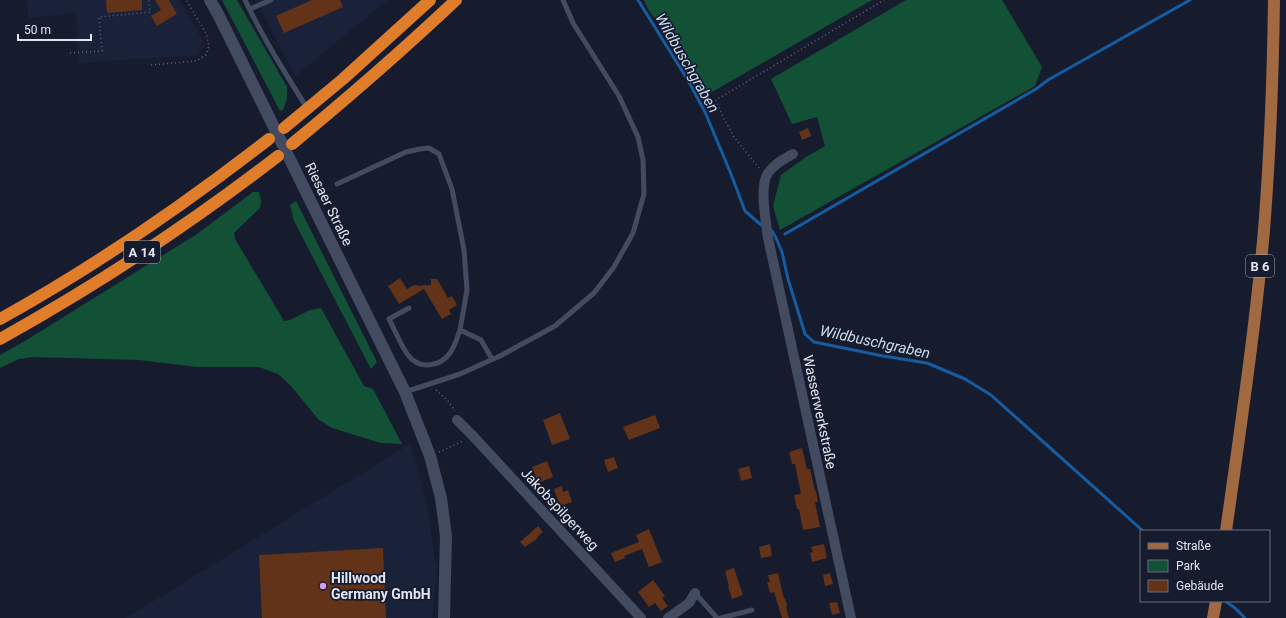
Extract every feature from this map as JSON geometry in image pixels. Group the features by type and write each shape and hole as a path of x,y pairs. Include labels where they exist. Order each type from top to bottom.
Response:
{"highway":[{"path":"284,128 343,80 430,0"},
{"path":"292,144 373,77 456,0"},
{"name":"A 14","path":"0,319 78,273 139,234 234,167 269,139"},
{"name":"A 14","path":"0,339 47,312 151,246 242,183 278,156"}],"main road":[{"name":"Riesaer Straße","path":"210,0 297,172 405,392 418,424 430,456 440,498 446,536 444,618"},
{"name":"B 6","path":"1226,530 1249,362 1264,231 1272,101 1274,0"},
{"path":"1213,618 1216,602"}],"street":[{"path":"764,179 768,171 774,165 793,154"},
{"name":"Wasserwerkstraße","path":"764,179 763,191 768,238 851,618"},
{"name":"Jakobspilgerweg","path":"457,420 641,618"},
{"path":"668,618 689,603 695,593"}],"lane":[{"path":"245,0 283,71 308,109"},
{"path":"250,9 271,0"},
{"path":"405,392 460,374 555,326 594,293 614,267 633,234 644,194 643,160 638,136 619,96 573,23 563,0"},
{"path":"337,184 406,152 429,148 439,154 452,189 464,250 467,290 460,330 453,348 446,358 436,364 422,364 415,361 408,355 389,319 408,308"},
{"path":"460,330 480,340 492,359"},
{"path":"695,593 717,618"},
{"path":"721,618 752,610"}],"path":[{"path":"70,53 102,51 99,17 150,12 149,0"},
{"path":"151,64 196,61 206,55 209,46 206,32 186,0"},
{"path":"764,179 758,167 734,137 716,100 884,0"},
{"path":"431,384 456,411 457,420"},
{"path":"430,456 473,436"}],"shaded area":[{"path":"27,0 180,0 203,41 198,55 79,63 76,13 28,18"},
{"path":"258,0 388,0 295,76 266,20"},
{"name":"Hillwood Germany GmbH","path":"410,444 427,505 437,573 432,618 126,618"}],"green space":[{"path":"222,0 237,0 287,87 287,99 283,110 280,111"},
{"path":"644,0 872,0 705,96 680,54 648,9"},
{"path":"906,0 1002,0 1042,67 1035,86 780,230 773,206 781,175 806,157 825,146 817,117 792,124 771,79"},
{"path":"253,192 259,192 261,201 260,208 234,233 235,239 284,321 290,320 310,310 321,308 364,386 373,389 402,444 381,443 332,428 318,419 291,386 278,374 259,367 198,367 139,360 34,357 19,359 0,368 0,355 197,234"},
{"path":"296,201 377,362 371,369 294,221 290,205"}],"building":[{"path":"106,0 142,0 142,10 107,13"},
{"path":"155,0 169,0 177,14 157,26 151,16 161,10"},
{"path":"312,0 340,0 343,7 284,33 276,16"},
{"path":"808,128 811,136 802,140 799,132"},
{"path":"400,278 407,289 414,285 431,285 431,279 437,279 448,298 452,296 457,305 449,310 451,314 442,319 424,289 399,304 388,286"},
{"path":"560,413 570,439 552,445 543,420"},
{"path":"655,415 660,428 629,440 623,427"},
{"path":"802,448 807,469 810,469 816,491 818,502 815,502 820,527 803,530 799,509 797,509 794,495 801,494 795,464 792,464 789,452"},
{"path":"614,457 618,468 608,472 604,460"},
{"path":"547,461 553,477 538,483 532,467"},
{"path":"749,466 752,478 741,481 738,469"},
{"path":"562,486 563,492 568,490 572,502 560,506 554,489"},
{"path":"538,526 543,532 537,537 538,538 525,547 520,542"},
{"path":"649,529 662,562 649,567 642,549 624,556 625,558 615,562 611,553 639,542 636,535"},
{"path":"770,544 772,556 761,558 759,547"},
{"path":"824,544 827,558 812,562 810,553 813,552 811,547"},
{"name":"Hillwood Germany GmbH","path":"383,548 386,618 262,618 259,555"},
{"path":"734,568 743,595 732,599 725,571"},
{"path":"778,573 789,618 782,618 774,592 770,593 767,582 770,582 768,575"},
{"path":"830,573 833,584 825,586 823,575"},
{"path":"653,580 665,596 662,598 668,606 661,611 655,603 649,607 638,592"},
{"path":"837,602 840,613 832,615 829,603"}],"waterway":[{"name":"Wildbuschgraben","path":"638,0 689,82 705,112 745,211 764,227"},
{"path":"785,234 1036,89 1048,80 1190,0"},
{"name":"Wildbuschgraben","path":"769,229 776,238 782,252 788,279 805,334 814,342 927,363 965,379 991,395 1142,530"},
{"name":"Wildbuschgraben","path":"1226,602 1245,618"}],"place":[{"name":"Hillwood Germany GmbH","path":"323,586"}]}
